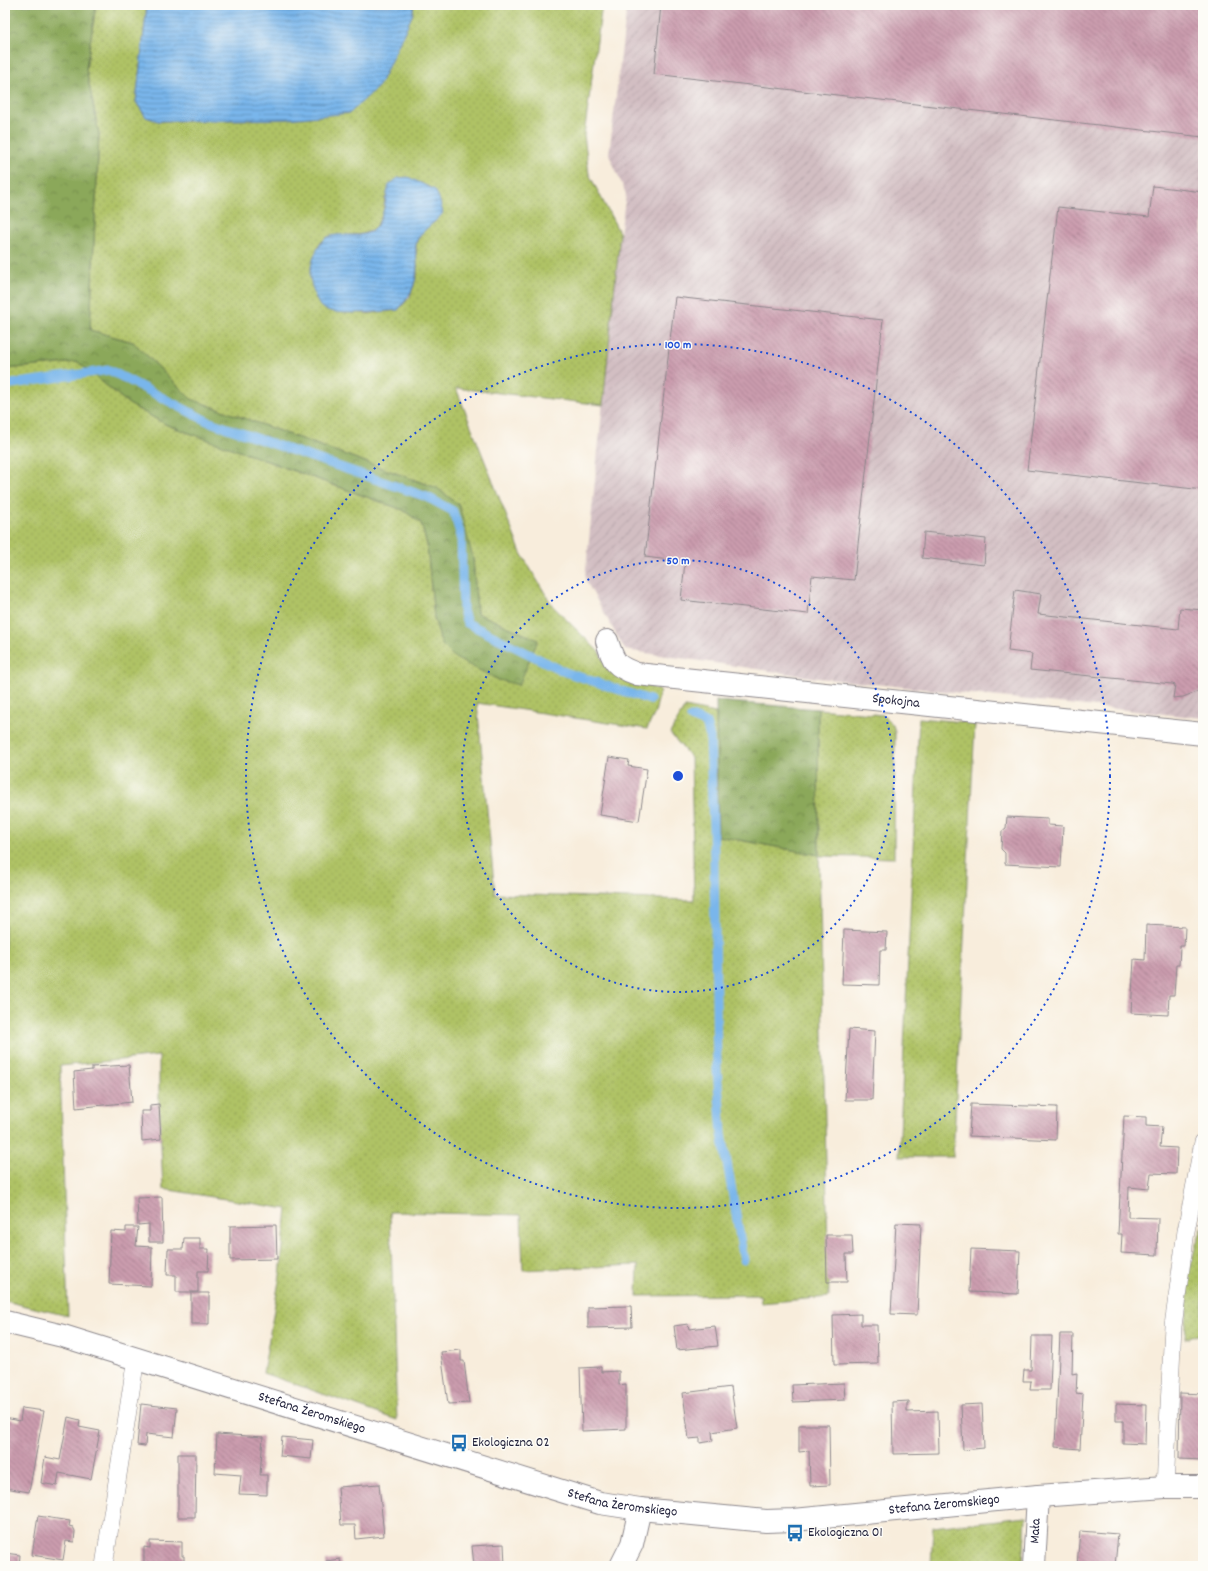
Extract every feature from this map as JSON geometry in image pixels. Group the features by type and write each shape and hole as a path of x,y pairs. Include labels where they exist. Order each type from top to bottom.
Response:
{"street":[{"name":"Spokojna","path":"607,641 613,658 620,668 637,674 1203,734"},
{"name":"Stefana Żeromskiego","path":"5,1322 63,1336 136,1358 600,1503 640,1509 773,1520 810,1518 1038,1496 1165,1487 1203,1487"},
{"name":"Mała","path":"1034,1566 1038,1496"},
{"path":"621,1566 632,1544 640,1509"}],"lane":[{"path":"1165,1487 1173,1326 1186,1231 1203,1142"},
{"path":"104,1566 136,1358"}],"shaded area":[{"path":"627,5 1203,5 1203,718 818,678 625,650 585,579 620,234 626,194 609,154"}],"green space":[{"path":"5,5 96,5 86,69 99,134 90,330 133,342 191,399 437,488 459,505 473,558 477,613 538,640 519,685 499,680 455,658 442,645 434,618 427,545 421,523 403,510 167,425 129,404 78,362 5,369"},
{"path":"96,5 147,5 136,102 146,117 158,121 288,119 412,16 414,5 602,5 584,135 589,174 620,234 603,405 456,388 521,553 552,605 600,653 605,665 660,691 655,713 647,729 477,703 495,894 694,900 691,758 670,733 685,707 716,713 718,836 819,855 818,709 883,715 893,725 895,732 894,858 819,856 829,1297 761,1303 760,1295 637,1296 638,1265 523,1270 521,1215 390,1212 397,1420 263,1373 280,1275 287,1209 163,1189 159,1104 159,1056 60,1066 68,1316 5,1301 5,369 78,362 129,404 167,425 403,510 421,523 427,545 434,618 538,640 477,613 473,558 437,488 191,399 133,342 90,330 99,134 86,69","holes":["385,197 436,221 425,229 416,242 417,275 410,297 398,310 365,314 313,260 320,243 328,237 363,234 374,229 383,214"]},
{"path":"716,701 818,709 819,855 718,836"},
{"path":"919,718 975,723 953,1157 899,1157"},
{"path":"1203,1226 1203,1334 1185,1339 1189,1274 1196,1244"},
{"path":"1026,1517 1023,1566 931,1566 933,1527"}],"water":[{"path":"147,5 414,5 412,16 379,86 350,113 288,119 158,121 146,117 136,102"},
{"path":"408,177 435,190 443,213 417,239 415,282 407,299 398,310 346,313 326,310 320,306 317,300 310,277 313,261 324,239 333,235 359,235 370,232 375,228 381,218 389,185 398,178"}],"building":[{"path":"661,5 1203,5 1203,137 654,74"},
{"path":"1153,186 1203,192 1203,490 1027,470 1058,207 1149,217"},
{"path":"675,297 883,320 854,580 812,576 808,614 681,600 685,562 645,557"},
{"path":"924,532 986,539 984,565 922,558"},
{"path":"1015,590 1041,594 1038,614 1178,629 1180,608 1203,610 1203,691 1183,697 1173,698 1175,685 1172,684 1030,670 1032,654 1008,651"},
{"path":"609,757 629,760 628,766 647,769 639,821 600,815"},
{"path":"1007,817 1048,819 1048,825 1063,826 1061,867 1005,864 1005,853 1001,849 1002,831 1006,828"},
{"path":"1146,925 1185,927 1184,946 1180,946 1179,965 1176,965 1174,995 1169,995 1168,1015 1131,1013 1134,959 1145,960"},
{"path":"844,930 887,932 886,950 880,950 879,985 842,984"},
{"path":"849,1029 875,1031 872,1100 845,1100"},
{"path":"129,1065 132,1102 76,1108 74,1072 92,1070 92,1067"},
{"path":"159,1104 161,1139 142,1141 141,1111 150,1111 150,1105"},
{"path":"971,1104 1057,1107 1056,1140 969,1136"},
{"path":"1124,1116 1146,1117 1146,1126 1162,1127 1160,1147 1177,1148 1176,1174 1151,1173 1149,1189 1129,1187 1128,1217 1158,1218 1157,1255 1121,1253 1122,1234 1118,1234"},
{"path":"162,1197 163,1242 149,1242 149,1224 138,1225 137,1198"},
{"path":"896,1223 921,1224 917,1315 891,1314"},
{"path":"276,1225 277,1259 230,1260 230,1226"},
{"path":"126,1227 138,1227 136,1246 152,1247 151,1286 109,1284 111,1231 126,1232"},
{"path":"826,1235 852,1235 853,1254 846,1254 847,1282 827,1282"},
{"path":"184,1238 200,1238 200,1249 209,1249 208,1271 198,1271 198,1292 176,1292 176,1275 167,1275 168,1249 183,1249"},
{"path":"971,1249 1020,1251 1018,1294 969,1292"},
{"path":"191,1293 209,1293 209,1324 191,1324"},
{"path":"631,1306 632,1327 588,1328 588,1307"},
{"path":"861,1314 861,1325 877,1325 878,1364 834,1365 833,1315"},
{"path":"688,1324 689,1329 715,1326 718,1346 677,1350 674,1326"},
{"path":"1060,1334 1073,1334 1072,1374 1077,1373 1076,1393 1083,1394 1080,1449 1055,1447"},
{"path":"1032,1336 1052,1336 1050,1390 1030,1390 1031,1381 1023,1381 1024,1370 1031,1370"},
{"path":"461,1350 461,1361 464,1361 469,1403 448,1404 441,1352"},
{"path":"601,1367 601,1372 619,1371 619,1385 626,1384 626,1429 582,1431 580,1368"},
{"path":"844,1383 845,1400 793,1402 792,1385"},
{"path":"731,1387 737,1428 712,1432 713,1441 700,1443 700,1438 689,1439 683,1393"},
{"path":"1180,1393 1203,1394 1203,1460 1179,1459"},
{"path":"909,1401 909,1403 907,1403 907,1412 938,1411 939,1453 893,1454 892,1402"},
{"path":"141,1404 177,1408 174,1437 146,1434 145,1446 137,1445"},
{"path":"982,1404 984,1448 963,1450 961,1405"},
{"path":"1116,1404 1146,1405 1145,1444 1123,1443 1123,1421 1116,1421"},
{"path":"22,1408 44,1411 29,1492 5,1488 7,1469 5,1469 5,1418 20,1421"},
{"path":"68,1417 80,1420 79,1427 100,1431 91,1479 59,1473 57,1486 41,1483 45,1457 60,1460"},
{"path":"799,1425 829,1425 830,1485 810,1486 809,1451 799,1452"},
{"path":"217,1434 263,1437 260,1475 267,1475 267,1495 239,1494 241,1475 215,1473"},
{"path":"282,1437 313,1440 311,1459 280,1456"},
{"path":"178,1454 196,1454 195,1517 178,1517"},
{"path":"379,1484 384,1536 356,1539 355,1525 341,1525 338,1487"},
{"path":"38,1516 70,1521 69,1526 73,1527 75,1531 74,1542 66,1541 63,1560 32,1555"},
{"path":"1080,1531 1118,1534 1115,1566 1077,1566"},
{"path":"150,1541 182,1542 184,1566 144,1566 144,1547 150,1548"},
{"path":"504,1544 505,1566 474,1566 472,1546"},
{"path":"5,1553 20,1555 19,1566 5,1566"},
{"path":"340,1559 341,1566 326,1566 326,1561"}],"waterway":[{"path":"5,385 109,370 207,421 427,497 453,511 461,536 463,611 467,623 565,672 650,700"},
{"path":"691,717 706,723 710,737 714,858 717,1070 722,1134 744,1260"}],"place":[{"name":"Ekologiczna 02","path":"459,1443"},
{"name":"Ekologiczna 01","path":"795,1533"}]}
